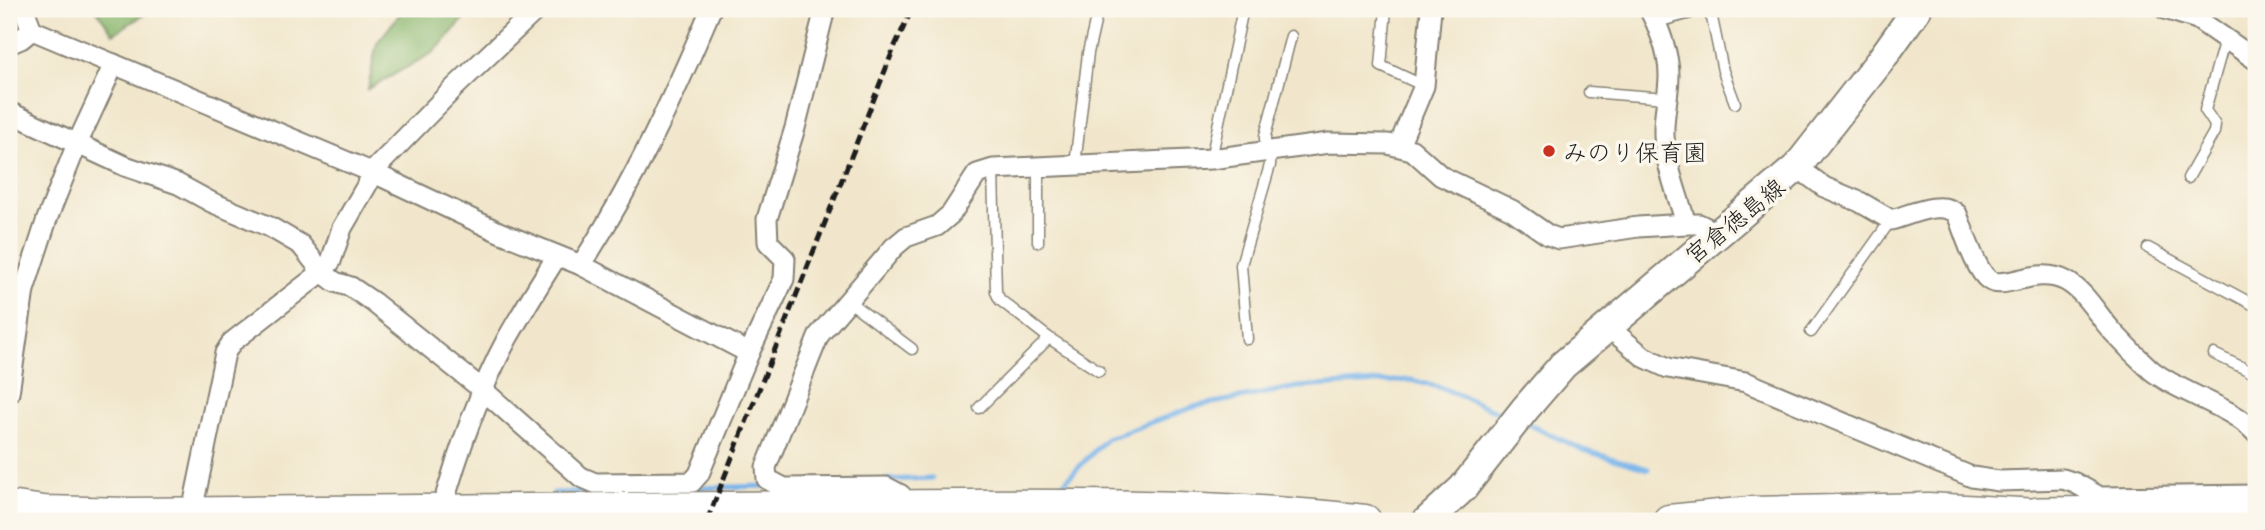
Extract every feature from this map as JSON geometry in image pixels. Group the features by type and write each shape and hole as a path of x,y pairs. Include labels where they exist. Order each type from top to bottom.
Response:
{"highway":[{"path":"9,507 44,512 191,517 906,514 978,505 1208,509 1365,521"},
{"path":"1669,521 1750,513 1928,509 2038,515 2256,513"}],"main road":[{"name":"宮倉徳島線","path":"1427,521 1463,488 1525,408 1563,365 1797,167 1881,61 1917,9"}],"street":[{"path":"24,9 32,30 374,173 499,232 581,265 749,353"},
{"path":"191,517 225,353 233,342 322,272 331,261 342,228 378,166 537,9"},
{"path":"581,265 602,233 680,81 711,9"},
{"path":"9,112 125,166 178,184 211,202 270,227 301,245 322,272 373,302 483,390 581,477 595,483 692,482 699,474 749,353 784,279 785,259 768,242 767,219 825,9"},
{"path":"1399,145 1424,86 1431,9"},
{"path":"1686,224 1667,155 1664,134 1669,74 1664,48 1652,13 1687,9"},
{"path":"2165,9 2197,19 2256,60"},
{"path":"9,44 32,30"},
{"path":"9,393 24,290 47,219 77,144 114,64"},
{"path":"906,514 901,495 886,487 784,488 767,479 766,467 819,335 894,247 906,237 937,226 951,214 977,174 993,169 1211,159 1329,143 1399,145 1412,150 1441,176 1512,210 1548,235 1559,239 1686,224 1699,224 1717,233"},
{"path":"1797,167 1824,187 1860,202 1891,220 1943,206 1951,208 1957,214 1981,273 1992,282 2002,284 2034,275 2050,275 2065,281 2078,289 2114,333 2150,369 2238,419 2256,433"},
{"path":"440,515 449,482 483,390 507,340 557,256"},
{"path":"1607,326 1644,357 1668,368 1746,382 1972,477 1998,481 2063,479 2100,496"},
{"path":"2038,515 2100,496 2256,495"}],"lane":[{"path":"1075,166 1088,53 1098,9"},
{"path":"1211,159 1243,9"},
{"path":"1387,9 1381,66 1424,86"},
{"path":"1687,9 1707,12 1712,18 1723,71 1735,103"},
{"path":"1247,339 1241,265 1270,164 1265,136 1291,36"},
{"path":"2188,177 2214,132 2214,125 2206,110 2225,39"},
{"path":"1589,92 1666,98"},
{"path":"1038,167 1038,242"},
{"path":"993,169 996,292 1000,300 1049,338 1099,371"},
{"path":"1811,332 1891,220"},
{"path":"2148,248 2256,306"},
{"path":"847,300 912,349"},
{"path":"979,408 1049,338"},
{"path":"2214,354 2256,374"}],"green space":[{"path":"96,9 153,9 113,34"},
{"path":"404,9 473,9 434,52 368,89 377,43"}],"waterway":[{"path":"1053,494 1106,439 1197,406 1298,387 1411,380 1442,388 1508,416"},
{"path":"1524,422 1583,450 1648,469"},
{"path":"886,480 932,478"},
{"path":"694,488 768,486"},
{"path":"554,493 596,491"}],"railway":[{"path":"707,521 894,48 912,9"}],"place":[{"name":"みのり保育園","path":"1549,151"}]}
